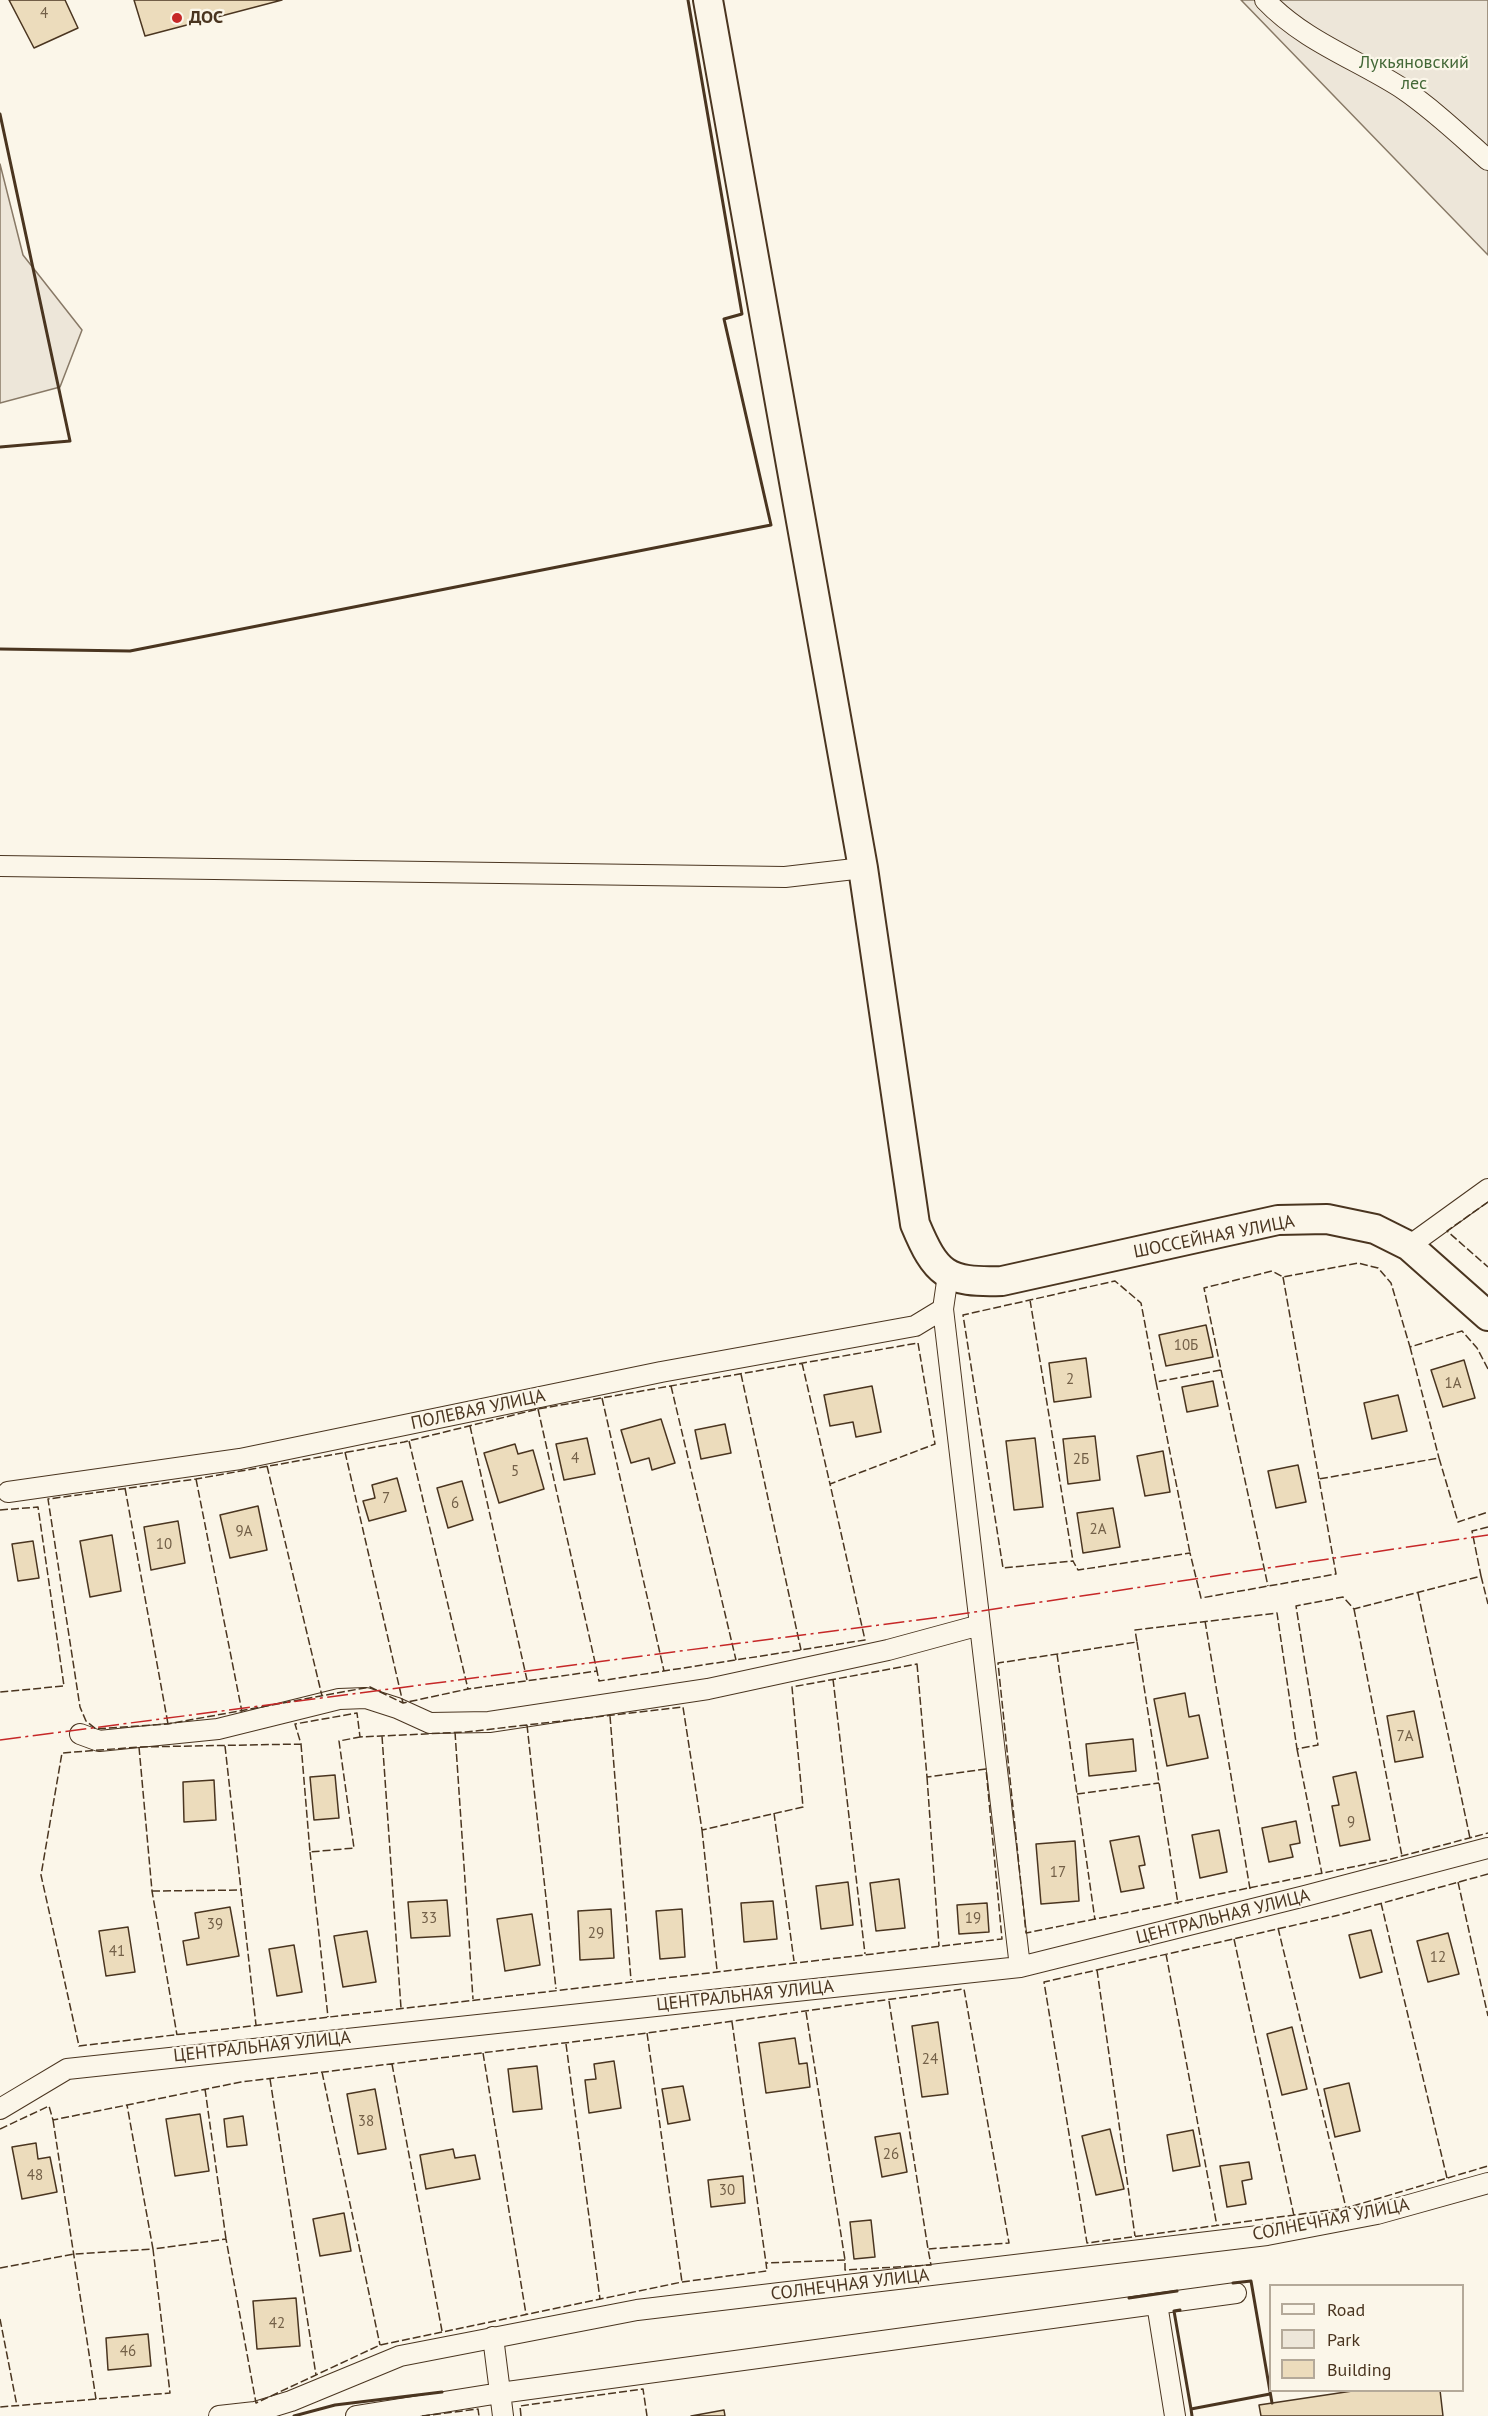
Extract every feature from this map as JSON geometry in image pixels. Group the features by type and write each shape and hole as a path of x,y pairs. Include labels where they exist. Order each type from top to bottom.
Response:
{"main road":[{"path":"708,0 863,868 915,1224 929,1257 948,1275"},
{"name":"ШОССЕЙНАЯ УЛИЦА","path":"948,1275 971,1282 1002,1281 1278,1221 1327,1219 1375,1229 1409,1246 1488,1316"}],"street":[{"path":"1265,0 1296,29 1402,89 1438,115 1488,160"},
{"path":"0,866 785,877 863,868"},
{"path":"1409,1246 1488,1189"},
{"path":"948,1275 943,1309 1020,1967"},
{"name":"ПОЛЕВАЯ УЛИЦА","path":"8,1492 240,1459 661,1372 915,1326 943,1309"},
{"path":"80,1734 99,1741 218,1729 339,1699 366,1698 397,1708 430,1723 489,1722 708,1689 888,1650 980,1625"},
{"name":"ЦЕНТРАЛЬНАЯ УЛИЦА","path":"0,2109 67,2069 1020,1967 1488,1848"},
{"name":"СОЛНЕЧНАЯ УЛИЦА","path":"219,2416 255,2412 291,2401 400,2356 637,2310 1267,2235 1377,2214 1488,2183"},
{"path":"356,2416 500,2393 1236,2293"},
{"path":"1156,2304 1174,2416"},
{"path":"494,2337 503,2416"}],"green space":[{"name":"Лукьяновский лес","path":"1241,0 1488,0 1488,255"},
{"path":"0,164 23,255 82,330 60,387 0,403"}],"building":[{"path":"9,0 65,0 78,28 34,48"},
{"name":"ДОС","path":"134,0 282,0 145,36"},
{"path":"1206,1325 1213,1357 1166,1366 1159,1335"},
{"path":"1086,1358 1091,1397 1054,1402 1049,1363"},
{"path":"1464,1360 1475,1398 1443,1407 1431,1370"},
{"path":"1213,1381 1218,1406 1187,1412 1182,1387"},
{"path":"872,1386 881,1432 856,1437 853,1422 830,1426 824,1395"},
{"path":"1398,1395 1407,1431 1372,1439 1364,1403"},
{"path":"661,1419 675,1463 652,1470 649,1458 631,1463 621,1430"},
{"path":"725,1424 731,1453 701,1459 695,1430"},
{"path":"1095,1436 1100,1480 1068,1484 1063,1439"},
{"path":"587,1438 595,1474 564,1480 556,1444"},
{"path":"1035,1438 1043,1507 1014,1510 1006,1441"},
{"path":"515,1444 518,1454 533,1450 544,1489 499,1503 484,1453"},
{"path":"1163,1451 1170,1492 1145,1496 1137,1456"},
{"path":"1298,1465 1306,1502 1276,1508 1268,1471"},
{"path":"397,1478 406,1511 369,1521 363,1501 375,1498 372,1485"},
{"path":"462,1481 473,1520 448,1528 437,1488"},
{"path":"258,1506 267,1550 230,1558 220,1515"},
{"path":"1113,1508 1120,1547 1083,1553 1077,1513"},
{"path":"178,1521 185,1563 151,1570 144,1527"},
{"path":"112,1535 121,1591 90,1597 80,1541"},
{"path":"33,1541 39,1578 18,1581 12,1544"},
{"path":"1185,1693 1189,1717 1199,1715 1208,1758 1167,1766 1154,1699"},
{"path":"1414,1711 1423,1757 1395,1762 1387,1716"},
{"path":"1133,1739 1136,1771 1089,1776 1086,1744"},
{"path":"1356,1772 1370,1840 1340,1846 1332,1806 1339,1805 1333,1777"},
{"path":"335,1775 339,1818 314,1820 310,1777"},
{"path":"214,1780 216,1820 184,1822 183,1782"},
{"path":"1296,1821 1300,1843 1290,1845 1293,1857 1269,1862 1262,1828"},
{"path":"1219,1830 1227,1872 1200,1878 1192,1835"},
{"path":"1139,1836 1145,1865 1139,1866 1144,1888 1121,1892 1110,1841"},
{"path":"1075,1841 1079,1901 1041,1904 1036,1844"},
{"path":"899,1879 905,1928 876,1931 870,1883"},
{"path":"848,1882 853,1925 821,1929 816,1886"},
{"path":"447,1900 450,1936 411,1938 408,1902"},
{"path":"773,1901 777,1939 744,1942 741,1903"},
{"path":"987,1903 989,1932 959,1934 957,1905"},
{"path":"230,1907 239,1956 187,1965 183,1941 199,1938 195,1913"},
{"path":"611,1909 614,1958 580,1960 578,1911"},
{"path":"682,1909 685,1957 660,1959 656,1911"},
{"path":"532,1914 540,1965 505,1971 497,1919"},
{"path":"128,1927 135,1972 106,1976 99,1931"},
{"path":"1371,1930 1382,1972 1360,1978 1349,1935"},
{"path":"367,1931 376,1982 343,1987 334,1936"},
{"path":"1448,1933 1459,1974 1428,1982 1417,1941"},
{"path":"294,1945 302,1992 277,1996 269,1949"},
{"path":"938,2022 948,2094 922,2097 912,2026"},
{"path":"1292,2027 1307,2089 1282,2095 1267,2034"},
{"path":"795,2038 799,2064 807,2063 810,2087 766,2093 759,2043"},
{"path":"614,2061 621,2108 589,2113 585,2080 596,2079 594,2064"},
{"path":"537,2066 542,2109 513,2112 508,2069"},
{"path":"1349,2083 1360,2131 1335,2137 1324,2089"},
{"path":"683,2086 690,2120 668,2124 662,2089"},
{"path":"375,2089 386,2149 358,2154 347,2094"},
{"path":"200,2114 209,2171 175,2176 166,2119"},
{"path":"243,2116 247,2145 227,2147 224,2119"},
{"path":"1110,2129 1124,2189 1096,2195 1082,2136"},
{"path":"1193,2130 1200,2166 1173,2171 1167,2135"},
{"path":"900,2133 907,2172 882,2177 875,2137"},
{"path":"36,2143 38,2159 50,2157 57,2192 22,2199 12,2147"},
{"path":"453,2149 455,2158 475,2155 480,2179 426,2189 420,2155"},
{"path":"1249,2162 1252,2179 1242,2181 1246,2204 1227,2207 1220,2166"},
{"path":"743,2176 745,2203 711,2207 708,2180"},
{"path":"344,2213 351,2251 320,2256 313,2219"},
{"path":"871,2220 875,2257 854,2259 850,2222"},
{"path":"296,2298 300,2346 257,2349 253,2301"},
{"path":"148,2334 151,2366 108,2370 106,2338"},
{"path":"1346,2392 1440,2392 1443,2416 1261,2416 1259,2405"},
{"path":"724,2410 725,2416 691,2416"}],"fence":[{"path":"1488,1202 1447,1231 1488,1267"},
{"path":"1488,1369 1477,1348 1462,1331 1410,1347 1391,1283 1378,1268 1358,1263 1283,1277 1272,1271 1204,1288 1221,1370 1156,1382 1141,1303 1115,1281 963,1315 1003,1568 1073,1561 1078,1570 1190,1553 1201,1598 1336,1574 1319,1479 1439,1458 1458,1522 1488,1512"},
{"path":"1283,1277 1319,1479"},
{"path":"1030,1300 1073,1561"},
{"path":"918,1343 935,1444 830,1484 865,1640 599,1681 597,1671 468,1689 403,1703 370,1687 168,1724 96,1729 86,1721 80,1707 48,1499 196,1479 404,1442 538,1409 918,1343"},
{"path":"1410,1347 1439,1458"},
{"path":"802,1363 830,1484"},
{"path":"1221,1370 1268,1586"},
{"path":"741,1374 801,1650"},
{"path":"1156,1382 1190,1553"},
{"path":"671,1386 736,1660"},
{"path":"602,1398 664,1671"},
{"path":"538,1409 597,1671"},
{"path":"470,1426 527,1680"},
{"path":"409,1441 468,1689"},
{"path":"345,1452 403,1703"},
{"path":"267,1466 322,1696"},
{"path":"196,1479 242,1712"},
{"path":"125,1488 168,1724"},
{"path":"0,1510 38,1507 64,1686 0,1692"},
{"path":"1488,1527 1472,1531 1481,1576 1354,1609 1343,1597 1296,1606 1318,1745 1297,1749 1277,1613 1135,1630 1137,1642 998,1663 1026,1933 1387,1860 1488,1833"},
{"path":"1481,1576 1488,1604"},
{"path":"1418,1593 1470,1838"},
{"path":"1354,1609 1402,1856"},
{"path":"1205,1621 1250,1889"},
{"path":"1137,1642 1178,1904"},
{"path":"1057,1654 1095,1920"},
{"path":"917,1664 927,1777 986,1769 1002,1939 79,2046 41,1875 62,1753 139,1747 301,1744 295,1724 357,1713 360,1737 466,1732 683,1707 702,1830 803,1807 792,1687 917,1664"},
{"path":"833,1679 865,1954"},
{"path":"610,1716 631,1980"},
{"path":"527,1725 556,1989"},
{"path":"455,1732 473,1999"},
{"path":"382,1736 401,2008"},
{"path":"301,1744 310,1852 354,1848 339,1741 360,1737"},
{"path":"225,1746 256,2025"},
{"path":"139,1747 152,1891 177,2035"},
{"path":"1297,1749 1322,1874"},
{"path":"927,1777 939,1946"},
{"path":"1077,1794 1159,1783"},
{"path":"774,1813 794,1961"},
{"path":"702,1830 717,1970"},
{"path":"310,1852 328,2017"},
{"path":"1488,1874 1339,1915 1044,1982 1087,2243 1346,2208 1488,2166"},
{"path":"1458,1882 1488,2016"},
{"path":"152,1891 241,1890"},
{"path":"1381,1903 1447,2178"},
{"path":"1278,1928 1346,2208"},
{"path":"1234,1939 1294,2216"},
{"path":"1166,1954 1217,2226"},
{"path":"1097,1970 1135,2236"},
{"path":"0,2129 49,2106 53,2120 241,2082 647,2033 964,1989 1009,2243 928,2249 931,2265 845,2270 845,2260 766,2263 767,2271 682,2282 380,2345 256,2403 226,2239 153,2249 170,2393 0,2407"},
{"path":"889,2001 928,2249"},
{"path":"806,2012 845,2260"},
{"path":"732,2022 766,2263"},
{"path":"647,2033 682,2282"},
{"path":"566,2044 600,2299"},
{"path":"483,2053 526,2314"},
{"path":"392,2064 442,2331"},
{"path":"322,2072 380,2345"},
{"path":"270,2079 316,2375"},
{"path":"205,2089 226,2239"},
{"path":"0,2268 74,2254 153,2249 127,2105"},
{"path":"53,2120 96,2399"},
{"path":"0,2319 17,2406"},
{"path":"521,2416 520,2406 643,2389 647,2416"},
{"path":"422,2416 478,2409 479,2416"}],"wall":[{"path":"0,649 130,651 771,525 724,319 742,314 688,0"},
{"path":"0,114 70,441 0,447"},
{"path":"1233,2283 1251,2281 1269,2386"},
{"path":"1129,2298 1177,2291"},
{"path":"1180,2310 1174,2311 1191,2409 1270,2394"},
{"path":"294,2416 335,2405 442,2392"},
{"path":"1270,2392 1272,2403"},
{"path":"1191,2409 1192,2416"}],"power":[{"path":"0,1740 948,1616 1488,1535"}],"place":[{"name":"ДОС","path":"177,18"}]}
